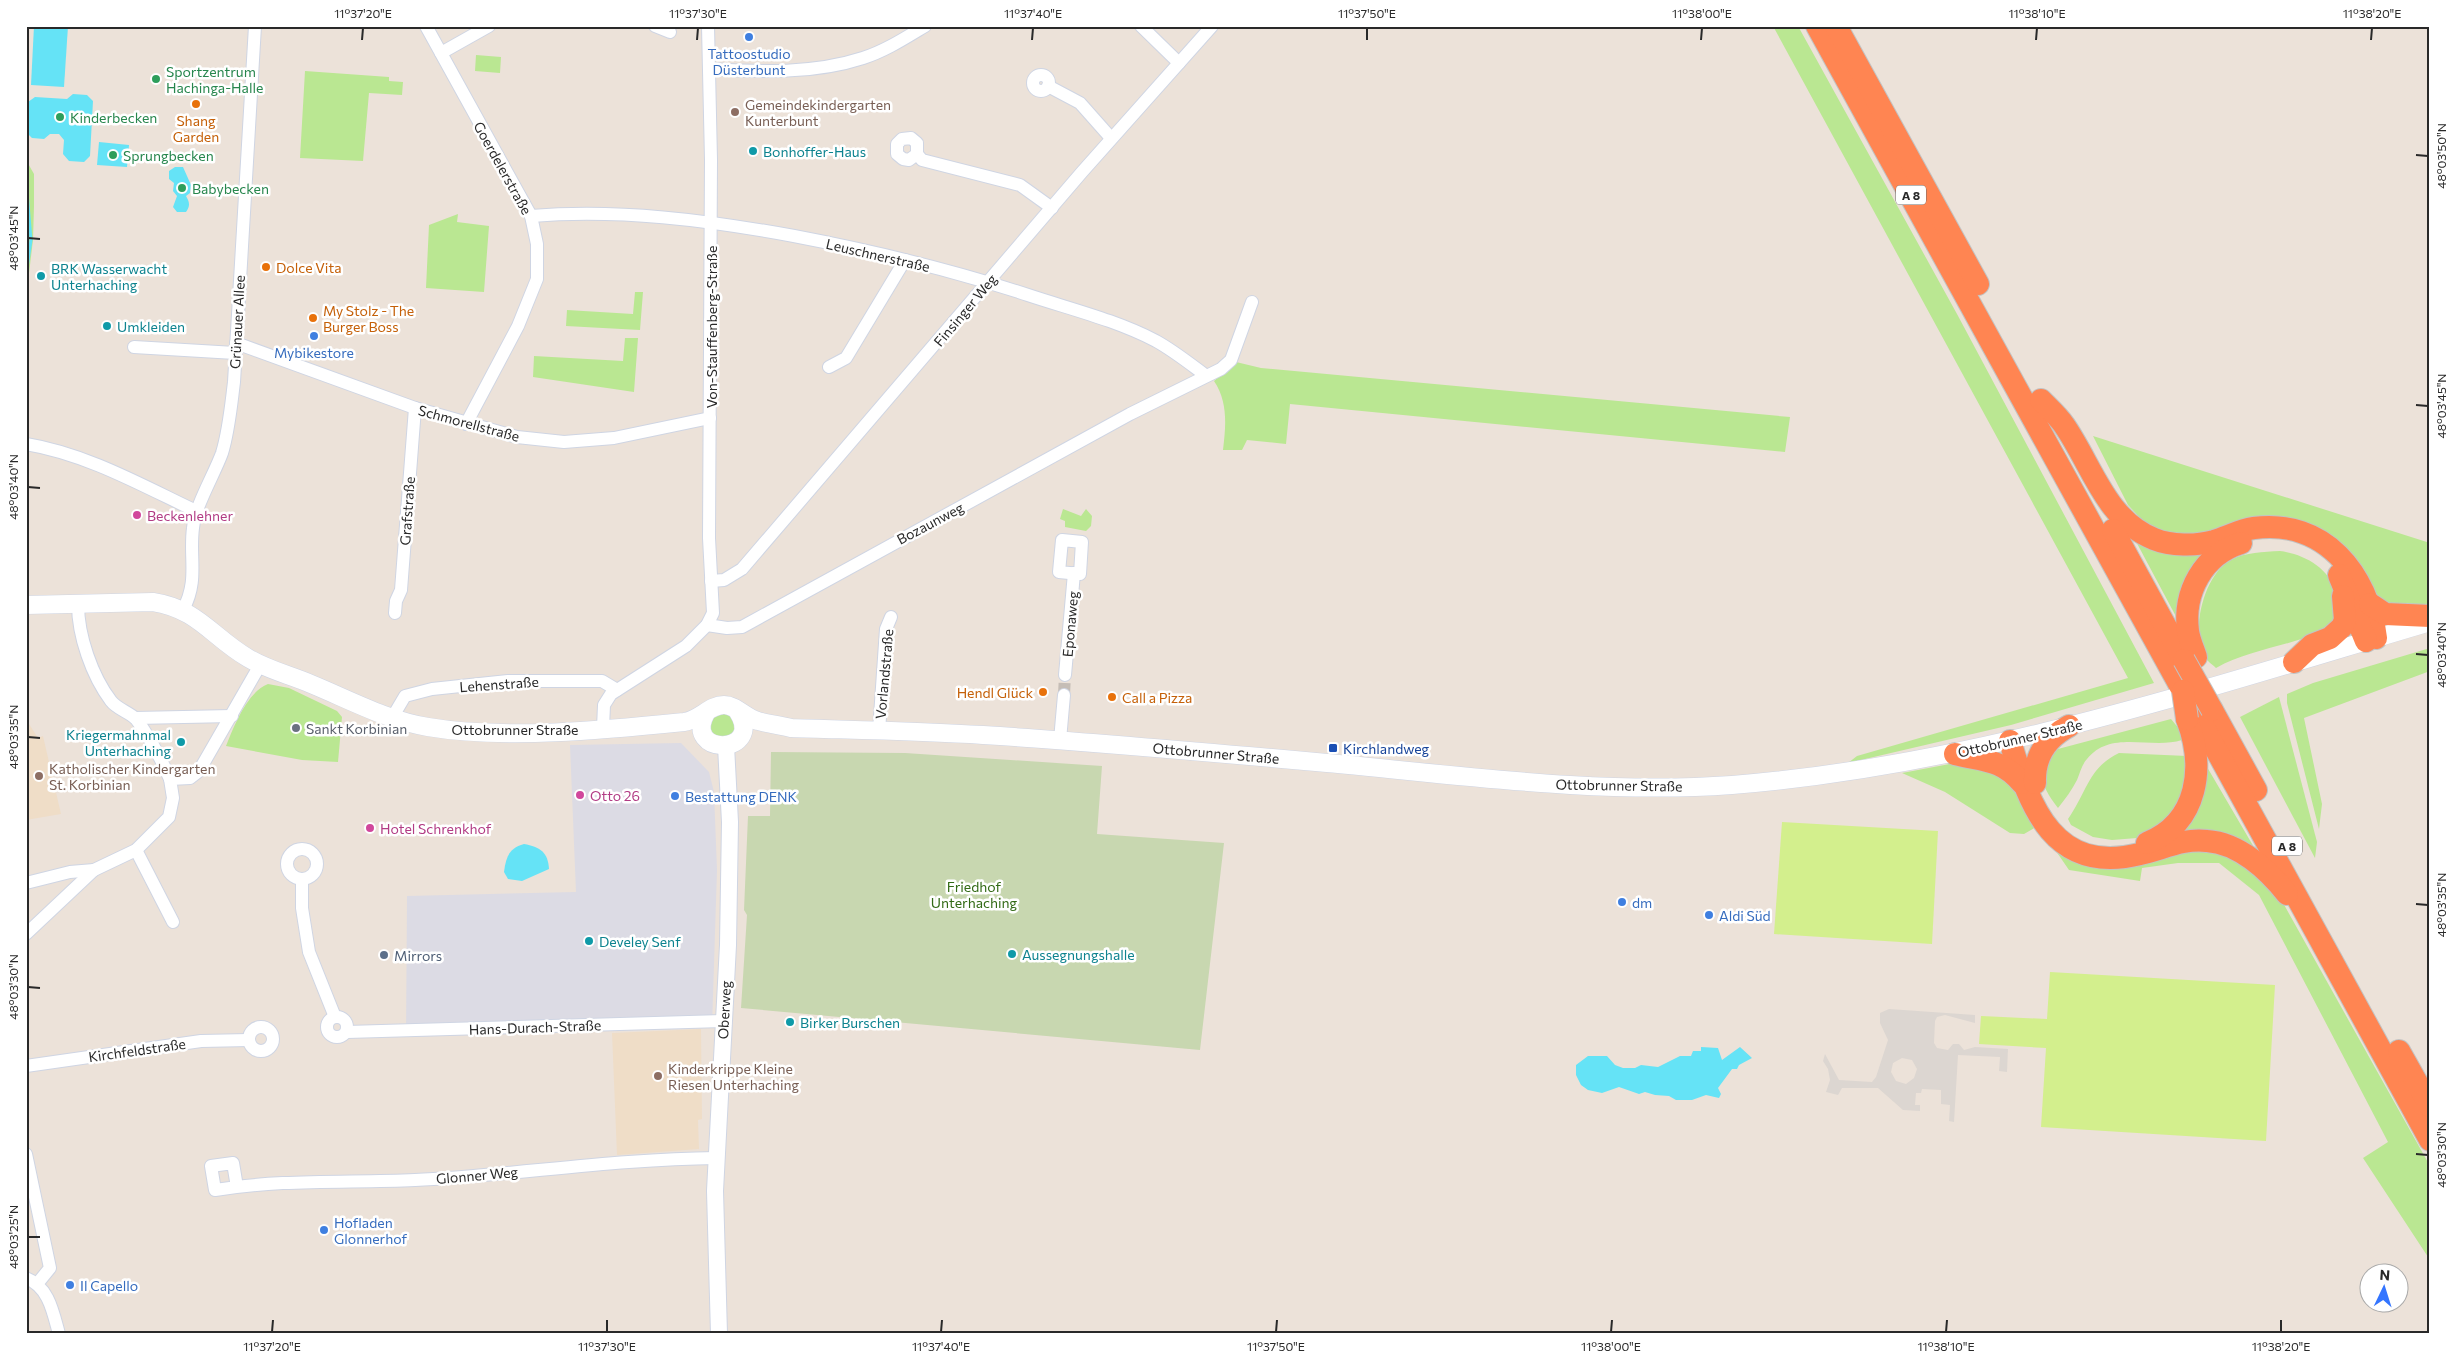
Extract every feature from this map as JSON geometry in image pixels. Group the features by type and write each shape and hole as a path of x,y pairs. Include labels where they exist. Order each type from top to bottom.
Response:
{"highway":[{"name":"A 8","path":"1817,26 2183,661 2183,691 2208,716 2430,1106"},
{"name":"A 8","path":"1836,26 2183,661 2208,716 2326,947 2430,1140"},
{"path":"2042,400 2064,424 2116,511 2134,528 2155,540 2177,544 2214,541 2252,528 2272,526 2293,528 2327,543 2339,554 2370,604 2385,614 2430,616"},
{"path":"2183,661 2188,632 2188,612 2191,594 2205,566 2216,554 2250,541 2284,539 2299,542 2326,558 2342,580 2371,639"},
{"path":"2294,662 2312,644 2330,638 2342,627 2345,620 2342,580"},
{"path":"2370,604 2371,639"},
{"path":"1955,754 1995,762 2011,770 2028,783 2048,816 2063,832 2078,841 2102,847 2123,848 2139,846 2154,840 2178,822 2191,801 2197,762 2193,735 2208,716"},
{"path":"2028,783 2046,744 2060,731 2070,726"},
{"path":"2017,739 2033,808 2044,825 2060,841 2088,854 2110,856 2140,854 2193,840 2208,841 2231,848 2258,865 2277,882 2326,947"}],"main road":[{"name":"Ottobrunner Straße","path":"26,605 153,602 183,610 229,645 260,665 392,718 446,729 494,732 644,727 696,720 716,706 722,705 728,706 758,721 791,728 1060,740 1582,787 1743,784 1847,772 1955,754 2147,706 2430,622"},
{"path":"733,742 744,724 738,712"},
{"path":"706,713 702,725 706,738"},
{"name":"Ottobrunner Straße","path":"644,727 706,738 715,745 791,728"}],"street":[{"name":"Grünauer Allee","path":"183,610 189,597 193,579 193,527 222,453 228,427 236,348 255,26"},
{"name":"Goerdelerstraße","path":"426,26 531,216 538,252 537,279 518,326 466,424"},
{"path":"441,53 489,26"},
{"path":"655,26 670,32"},
{"name":"Von-Stauffenberg-Straße","path":"707,625 713,613 709,538 711,222 708,26"},
{"path":"710,69 788,71 825,68 865,57 925,26"},
{"path":"1141,26 1179,63"},
{"name":"Finsinger Weg","path":"711,581 724,580 742,569 1111,138 1212,26"},
{"path":"1048,86 1080,103 1111,138"},
{"path":"917,154 922,160 1020,184 1052,208"},
{"name":"Leuschnerstraße","path":"531,216 576,213 625,214 711,222 841,245 905,260 988,282 1132,330 1162,345 1205,376"},
{"path":"829,368 846,358 905,260"},
{"name":"Bozaunweg","path":"707,625 727,628 742,627 1114,422 1226,366 1232,360 1252,302"},
{"name":"Schmorellstraße","path":"134,347 236,348 414,408 517,437 564,442 614,438 710,418"},
{"name":"Grafstraße","path":"395,613 396,601 401,590 414,408"},
{"path":"26,444 63,453 106,468 198,512"},
{"name":"Eponaweg","path":"1065,675 1074,573"},
{"path":"26,934 94,870 136,850 169,817 173,798 170,779 164,764 135,718 112,703 104,690 89,658 79,621 78,604"},
{"name":"Vorlandstraße","path":"879,731 886,629 891,617"},
{"path":"603,728 604,706 611,694 686,646 707,625"},
{"path":"170,779 190,778 199,771 260,665"},
{"name":"Lehenstraße","path":"392,718 405,696 432,689 508,681 562,680 602,681 617,690"},
{"path":"1060,740 1064,695"},
{"path":"135,718 232,716"},
{"name":"Oberweg","path":"719,1334 716,1158 733,742"},
{"path":"136,850 173,922"},
{"path":"26,883 70,872 94,870"},
{"name":"Hans-Durach-Straße","path":"302,879 302,908 309,952 335,1017 327,1024 330,1034 340,1037 347,1032 723,1021"},
{"name":"Kirchfeldstraße","path":"26,1066 201,1041 248,1040"},
{"path":"26,1154 50,1268 32,1281 47,1295 59,1334"},
{"name":"Glonner Weg","path":"237,1187 416,1180 608,1163 716,1158"}],"shaded area":[{"name":"Katholischer Kindergarten St. Korbinian","path":"29,724 38,738 43,736 61,814 26,820 26,725"},
{"path":"681,743 709,772 714,792 717,870 712,1027 406,1037 407,896 576,892 570,745"},
{"path":"1889,1009 1975,1015 1975,1023 1945,1015 1937,1017 1935,1021 1934,1043 1937,1048 1948,1050 1953,1044 1959,1044 1964,1050 1975,1047 2008,1049 2007,1072 1999,1071 2000,1057 1958,1055 1954,1122 1949,1121 1950,1105 1941,1104 1941,1090 1922,1089 1921,1093 1916,1093 1915,1105 1920,1105 1920,1111 1903,1110 1878,1088 1842,1088 1838,1095 1826,1092 1830,1080 1828,1069 1823,1061 1825,1054 1839,1080 1872,1082 1876,1077 1888,1040 1880,1023 1880,1013","holes":["1902,1058 1912,1060 1917,1069 1914,1078 1906,1084 1896,1081 1891,1072 1893,1063"]},
{"name":"Kinderkrippe Kleine Riesen Unterhaching","path":"701,1029 702,1119 698,1120 699,1149 617,1155 612,1033"}],"green space":[{"path":"1773,26 1798,26 1957,314 2154,683 2011,725 1848,763 1857,756 2128,678"},
{"path":"476,55 501,57 500,73 475,71"},
{"path":"305,71 389,77 389,81 403,82 402,95 369,93 363,161 300,158"},
{"path":"26,160 34,174 34,206 33,240 26,298"},
{"path":"458,214 457,222 489,226 484,292 426,288 429,225"},
{"path":"635,292 643,292 640,330 566,326 567,310 633,314"},
{"path":"625,338 638,338 634,392 533,377 534,356 623,361"},
{"path":"1236,362 1261,368 1790,417 1785,452 1290,404 1286,444 1247,440 1242,450 1223,450 1224,405 1219,389 1214,381"},
{"path":"2093,436 2430,543 2430,605 2415,608 2387,606 2312,528 2187,536 2163,532 2144,522 2128,505"},
{"path":"1063,509 1081,516 1086,509 1092,516 1091,526 1086,531 1065,527 1065,521 1060,519"},
{"path":"2132,534 2212,547 2180,624"},
{"path":"2280,551 2297,555 2314,563 2328,576 2337,596 2336,624 2307,637 2245,655 2216,668 2205,657 2199,633 2202,604 2213,577 2222,567 2237,557"},
{"path":"2430,648 2430,671 2304,718 2322,804 2319,829 2287,703 2287,694 2313,683"},
{"path":"268,684 289,688 337,711 342,717 338,762 302,760 226,746 242,710 260,688"},
{"path":"2279,697 2317,842 2315,858 2240,717"},
{"path":"715,712 733,713 736,735 714,738 708,722"},
{"path":"2171,719 2180,730 2182,740 2157,743 2119,742 2097,750 2085,761 2075,784 2058,808 2052,800 2042,778 2045,764 2058,749"},
{"name":"Friedhof Unterhaching","path":"771,752 905,753 1102,766 1097,834 1224,843 1200,1050 741,1008 747,915 744,910 748,816 770,816"},
{"path":"2119,753 2187,756 2182,798 2170,820 2137,838 2112,840 2093,837 2071,825 2068,819 2094,773 2109,759"},
{"path":"1955,763 1979,765 2009,779 2036,827 2024,834 2010,833 1945,792 1902,773"},
{"path":"2207,767 2255,849 2178,833 2198,810"},
{"path":"1782,822 1938,831 1932,944 1774,934"},
{"path":"2049,841 2073,852 2208,844 2273,885 2430,1166 2430,1260 2363,1158 2388,1142 2259,895 2219,863 2178,863 2142,868 2140,881 2069,870"},
{"path":"2050,972 2275,985 2266,1141 2041,1127 2046,1048 1979,1044 1981,1016 2047,1019"}],"water":[{"path":"34,26 68,26 64,87 31,85"},
{"name":"Kinderbecken","path":"73,94 87,95 93,101 90,156 84,162 69,161 63,154 64,140 59,134 50,134 44,139 32,138 26,132 28,102 35,97 67,99"},
{"name":"Sprungbecken","path":"99,142 129,145 127,167 97,165"},
{"name":"Babybecken","path":"175,167 183,167 191,185 190,193 186,196 189,204 186,212 177,212 173,207 177,196 173,191 174,183 169,179 169,171"},
{"path":"524,844 535,847 545,854 549,869 522,881 508,879 504,872 507,858 515,848"},
{"path":"1701,1047 1718,1048 1722,1060 1740,1047 1752,1058 1739,1065 1737,1069 1732,1069 1718,1088 1721,1094 1719,1098 1706,1095 1692,1100 1676,1100 1669,1096 1645,1092 1639,1094 1619,1087 1602,1093 1588,1090 1581,1085 1576,1075 1576,1065 1588,1056 1607,1056 1615,1065 1623,1068 1635,1068 1641,1065 1658,1067 1680,1056 1691,1056 1693,1051 1701,1051"}],"waterway":[{"path":"26,180 31,240 26,275"}],"tunnel":[{"path":"1064,695 1065,675"}],"place":[{"name":"Tattoostudio Düsterbunt","path":"749,37"},
{"name":"Sportzentrum Hachinga-Halle","path":"156,79"},
{"name":"Shang Garden","path":"196,104"},
{"name":"Gemeindekindergarten Kunterbunt","path":"735,112"},
{"name":"Kinderbecken","path":"60,117"},
{"name":"Bonhoffer-Haus","path":"753,151"},
{"name":"Sprungbecken","path":"113,155"},
{"name":"Babybecken","path":"182,188"},
{"name":"Dolce Vita","path":"266,267"},
{"name":"BRK Wasserwacht Unterhaching","path":"41,276"},
{"name":"My Stolz - The Burger Boss","path":"313,318"},
{"name":"Umkleiden","path":"107,326"},
{"name":"Mybikestore","path":"314,336"},
{"name":"Beckenlehner","path":"137,515"},
{"name":"Hendl Glück","path":"1043,692"},
{"name":"Call a Pizza","path":"1112,697"},
{"name":"Sankt Korbinian","path":"296,728"},
{"name":"Kriegermahnmal Unterhaching","path":"181,742"},
{"name":"Kirchlandweg","path":"1333,748"},
{"name":"Katholischer Kindergarten St. Korbinian","path":"39,776"},
{"name":"Otto 26","path":"580,795"},
{"name":"Bestattung DENK","path":"675,796"},
{"name":"Hotel Schrenkhof","path":"370,828"},
{"name":"dm","path":"1622,902"},
{"name":"Aldi Süd","path":"1709,915"},
{"name":"Develey Senf","path":"589,941"},
{"name":"Aussegnungshalle","path":"1012,954"},
{"name":"Mirrors","path":"384,955"},
{"name":"Birker Burschen","path":"790,1022"},
{"name":"Kinderkrippe Kleine Riesen Unterhaching","path":"658,1076"},
{"name":"Hofladen Glonnerhof","path":"324,1230"},
{"name":"Il Capello","path":"70,1285"}]}
